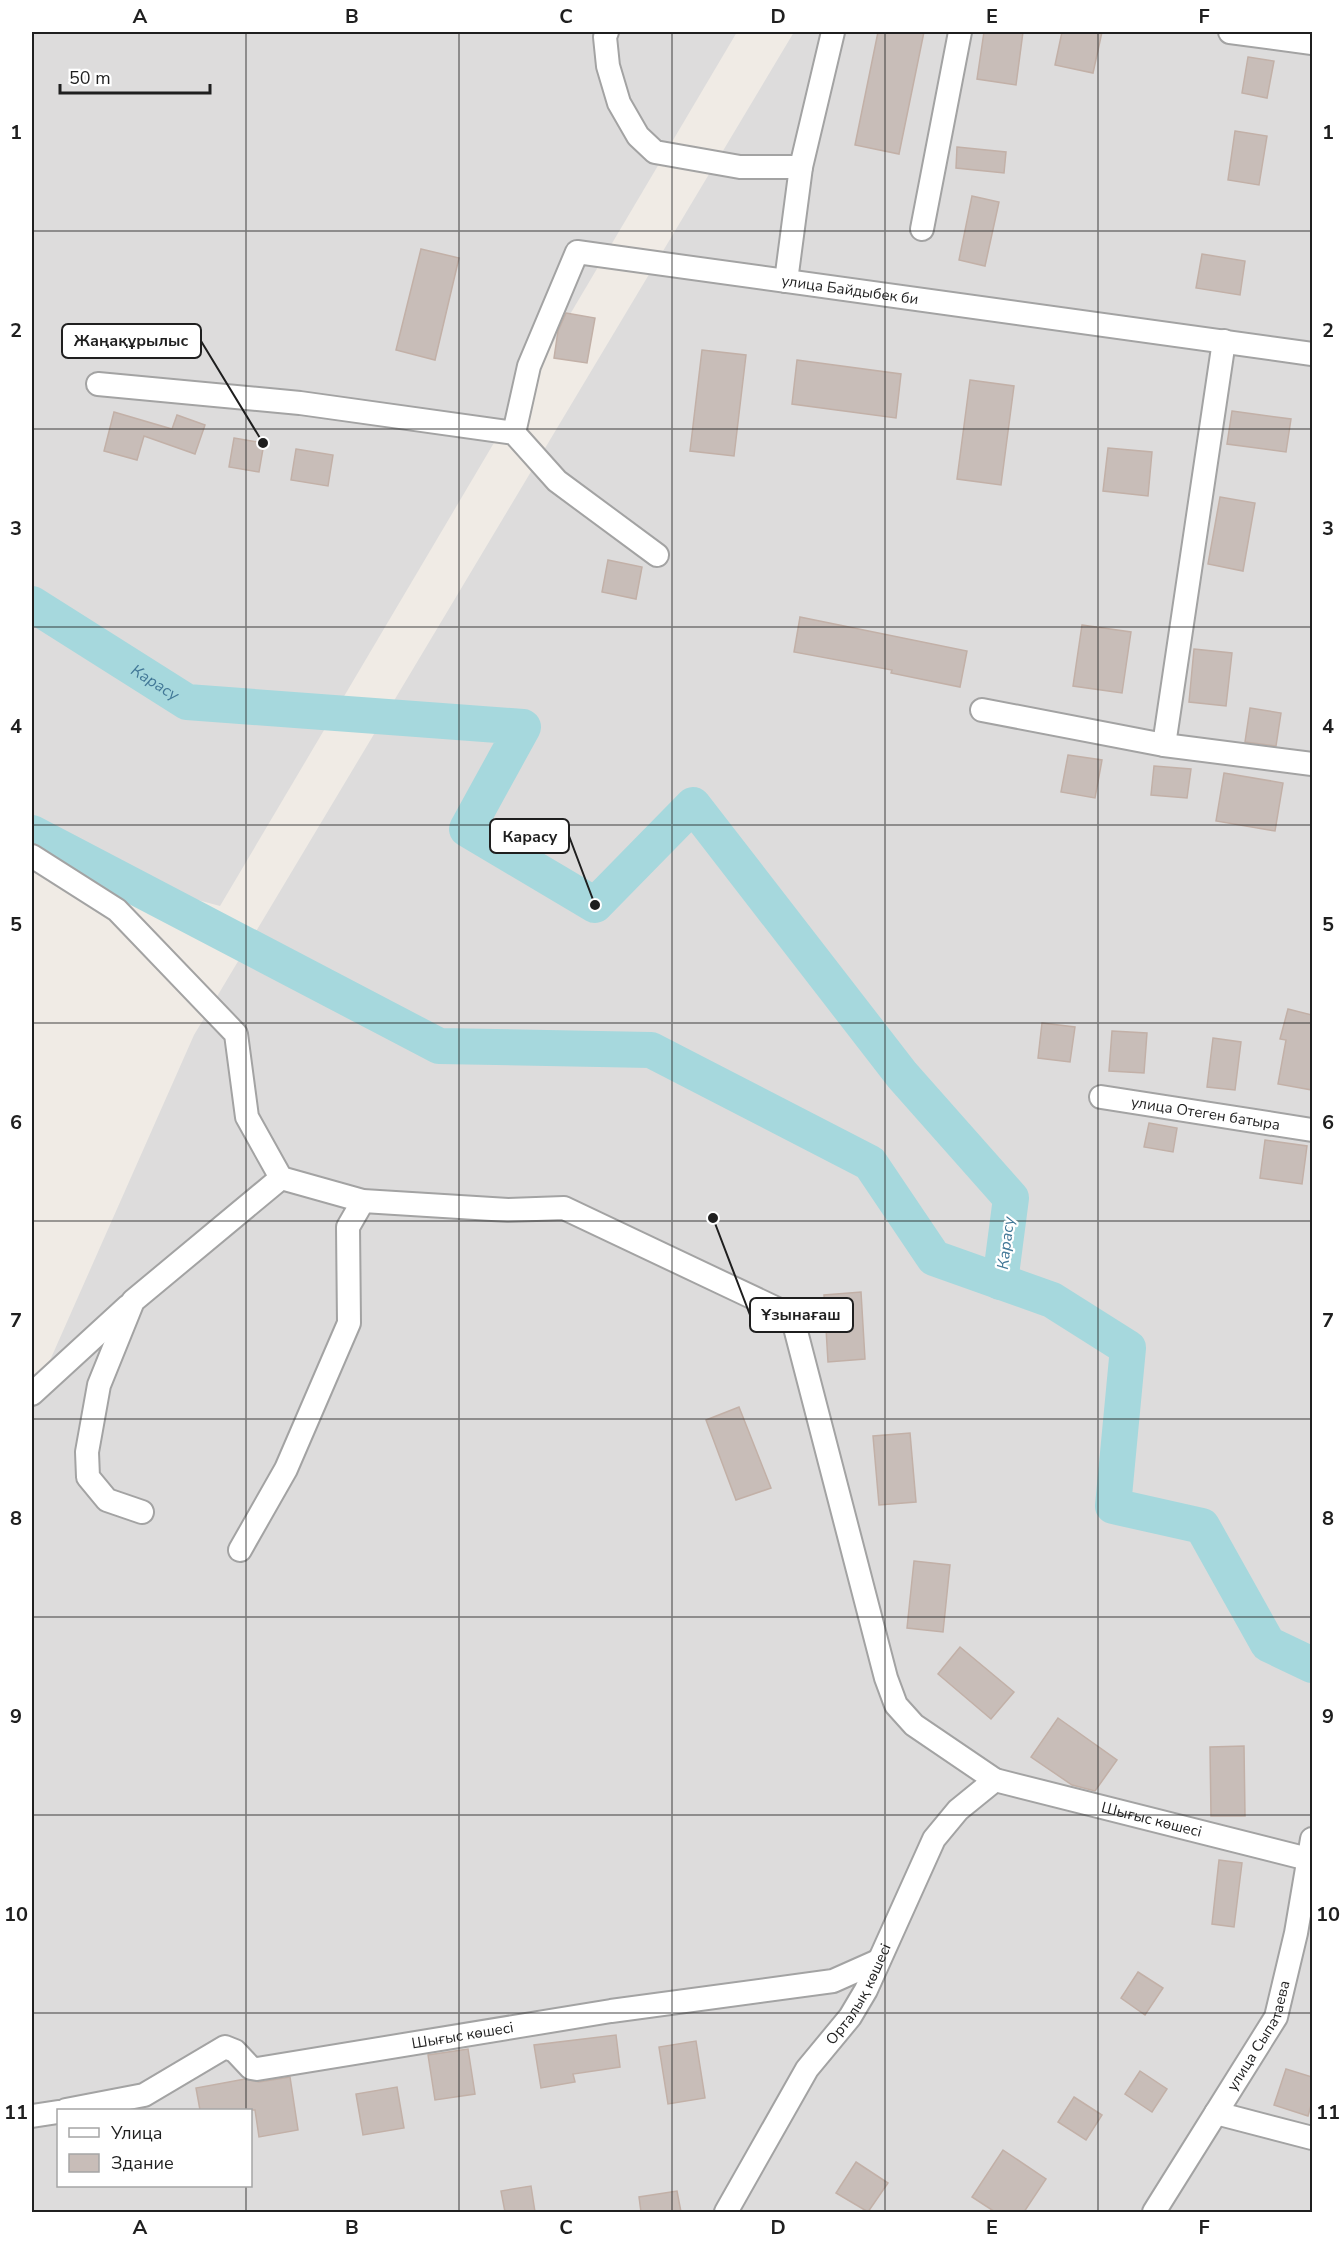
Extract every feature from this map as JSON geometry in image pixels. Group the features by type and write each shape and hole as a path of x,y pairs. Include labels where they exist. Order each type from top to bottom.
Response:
{"street":[{"path":"607,32 604,37 608,66 619,103 638,136 655,152 740,167 801,167"},
{"path":"786,281 801,167 833,32"},
{"path":"922,229 960,32"},
{"path":"1230,32 1312,43"},
{"name":"улица Байдыбек би","path":"514,433 529,366 577,252 1312,354"},
{"path":"1164,745 1224,341"},
{"path":"98,384 300,403 514,433 557,481 657,555"},
{"path":"982,710 1164,745 1312,764"},
{"path":"32,856 117,910 236,1034 247,1117 281,1178 363,1201 508,1210 564,1208 792,1316 886,1678 896,1705 914,1725 995,1780"},
{"name":"улица Отеген батыра","path":"1101,1097 1312,1131"},
{"path":"32,1394 134,1301 281,1178"},
{"path":"240,1550 286,1469 349,1323 348,1227 363,1201"},
{"path":"134,1301 99,1385 87,1452 88,1477 107,1500 142,1512"},
{"name":"Шығыс көшесі","path":"995,1780 1310,1849"},
{"name":"Орталық көшесі","path":"726,2212 807,2069 850,2017 866,1990 934,1839 958,1810 995,1780"},
{"name":"улица Сыпатаева","path":"1154,2212 1276,2017 1296,1933 1310,1849"},
{"name":"Шығыс көшесі","path":"71,2109 144,2095 225,2047 236,2051 251,2068 257,2069 611,2011 833,1981 878,1961"},
{"path":"32,2116 57,2112"},
{"path":"1216,2113 1312,2139"}],"shaded area":[{"path":"32,32 737,32 220,906 32,855"},
{"path":"794,32 1312,32 1312,2212 32,2212 32,1401 194,1035"}],"building":[{"path":"878,32 924,32 899,154 855,145"},
{"path":"984,32 1023,32 1016,85 977,79"},
{"path":"1062,32 1102,32 1093,73 1055,65"},
{"path":"1248,57 1274,61 1267,98 1242,93"},
{"path":"1235,131 1267,136 1259,185 1228,180"},
{"path":"957,147 1006,152 1004,173 956,168"},
{"path":"972,196 999,202 985,266 959,260"},
{"path":"421,249 459,258 435,360 396,350"},
{"path":"1202,254 1245,261 1240,295 1196,288"},
{"path":"566,313 595,318 587,363 554,358 558,331"},
{"path":"702,350 746,355 734,456 690,451"},
{"path":"797,360 901,374 896,418 792,404"},
{"path":"970,380 1014,386 1001,485 957,479"},
{"path":"1232,411 1291,419 1286,452 1227,444"},
{"path":"114,412 172,429 177,415 205,425 195,454 144,436 137,460 104,451"},
{"path":"234,438 264,443 259,472 229,467"},
{"path":"1108,448 1152,452 1148,496 1103,491"},
{"path":"296,449 333,455 328,486 291,480"},
{"path":"1220,497 1255,503 1243,571 1208,564"},
{"path":"608,560 642,567 636,599 602,592"},
{"path":"800,617 967,651 960,687 891,673 892,670 794,652"},
{"path":"1082,625 1131,632 1122,693 1073,686"},
{"path":"1194,649 1232,653 1226,706 1189,702"},
{"path":"1250,708 1281,713 1276,746 1245,742"},
{"path":"1068,755 1102,760 1095,798 1061,792"},
{"path":"1154,766 1191,769 1187,798 1151,795"},
{"path":"1224,773 1283,783 1275,831 1216,821"},
{"path":"1288,1009 1312,1015 1312,1090 1278,1084 1286,1040 1280,1039"},
{"path":"1042,1023 1075,1027 1070,1062 1038,1058"},
{"path":"1112,1031 1147,1033 1144,1073 1109,1071"},
{"path":"1213,1038 1241,1042 1235,1090 1207,1087"},
{"path":"1149,1123 1177,1128 1173,1152 1144,1147"},
{"path":"1265,1140 1307,1146 1302,1184 1260,1178"},
{"path":"861,1292 865,1359 828,1362 824,1295"},
{"path":"739,1407 771,1488 736,1500 706,1420"},
{"path":"910,1433 916,1502 879,1505 873,1436"},
{"path":"914,1561 950,1565 943,1632 907,1628"},
{"path":"960,1647 1014,1692 991,1719 938,1674"},
{"path":"1058,1718 1117,1760 1095,1791 1072,1785 1031,1757"},
{"path":"1244,1746 1245,1816 1211,1816 1210,1747"},
{"path":"1219,1860 1242,1863 1234,1927 1212,1924"},
{"path":"1138,1972 1163,1988 1145,2015 1121,1998"},
{"path":"616,2035 620,2067 573,2074 575,2082 541,2088 534,2045"},
{"path":"696,2041 705,2098 668,2104 659,2047"},
{"path":"468,2049 475,2094 435,2100 428,2055"},
{"path":"1286,2069 1312,2077 1312,2102 1308,2116 1274,2105"},
{"path":"1140,2071 1167,2089 1152,2112 1125,2094"},
{"path":"290,2077 298,2130 259,2137 255,2110 200,2109 196,2088 245,2079 259,2082"},
{"path":"397,2087 404,2128 363,2135 356,2094"},
{"path":"1074,2097 1102,2115 1086,2140 1058,2122"},
{"path":"1003,2150 1046,2179 1024,2212 995,2212 972,2197"},
{"path":"856,2162 888,2183 868,2212 836,2193"},
{"path":"531,2186 535,2212 505,2212 501,2191"},
{"path":"677,2191 681,2212 641,2212 639,2197"}],"waterway":[{"name":"Карасу","path":"32,604 187,702 523,727 467,829 595,905 693,805 902,1075 1011,1198 1000,1282"},
{"path":"32,833 439,1046 651,1050 870,1163 934,1258 1052,1300 1128,1348 1113,1506 1202,1526 1268,1644 1312,1665"}],"place":[{"name":"Жаңақұрылыс","path":"263,443"},
{"name":"Карасу","path":"595,905"},
{"name":"Ұзынағаш","path":"713,1218"}]}
